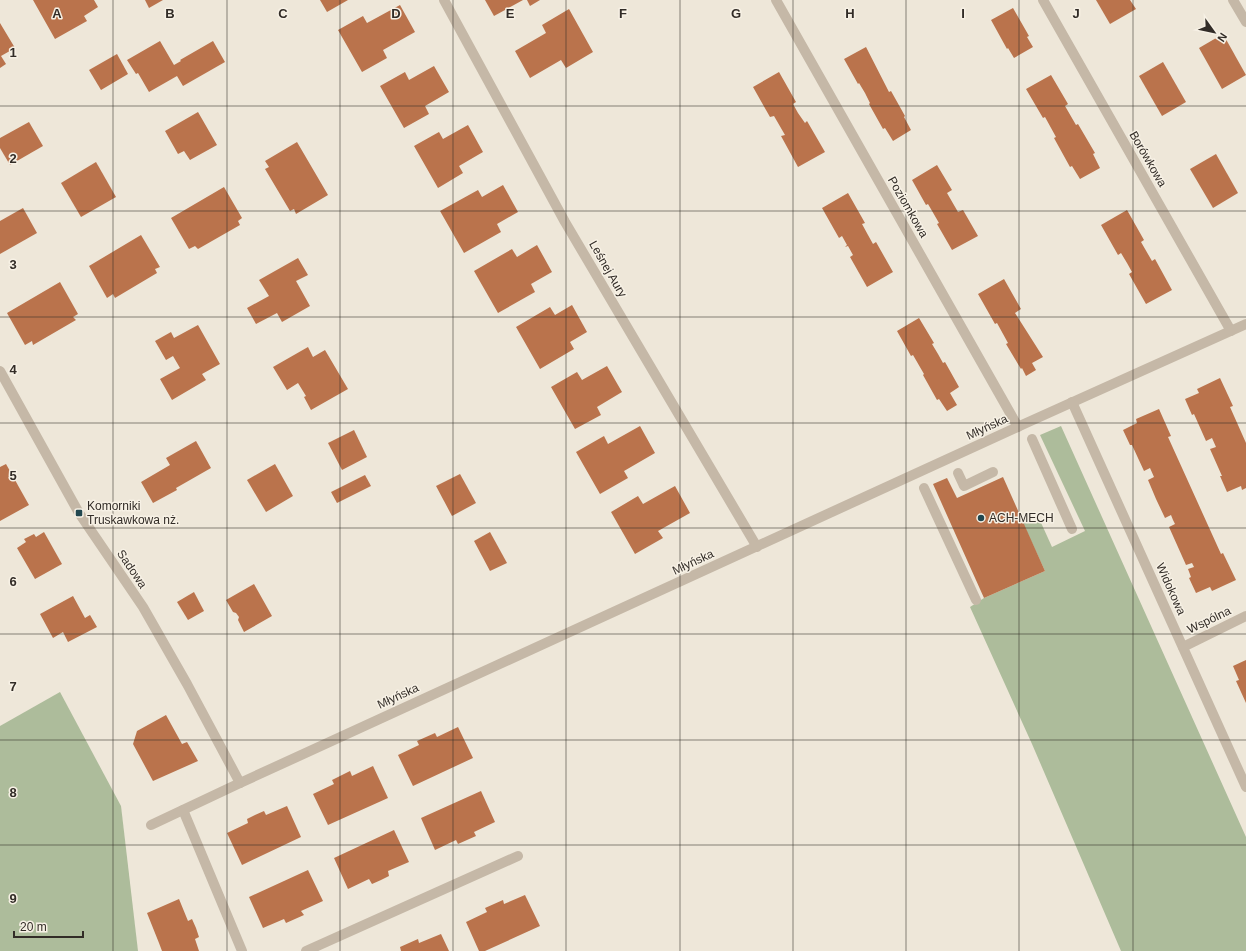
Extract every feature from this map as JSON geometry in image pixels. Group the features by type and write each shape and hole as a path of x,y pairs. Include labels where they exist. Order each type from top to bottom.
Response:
{"street":[{"name":"Leśnej Aury","path":"444,0 565,222 757,547"},
{"name":"Poziomkowa","path":"776,0 1018,427"},
{"name":"Borówkowa","path":"1043,0 1231,331"},
{"path":"1233,0 1246,22"},
{"name":"Młyńska","path":"152,824 1072,402 1246,324"},
{"name":"Sadowa","path":"0,371 79,513 143,607 187,684 240,783"},
{"name":"Widokowa","path":"1072,402 1246,787"},
{"path":"1032,439 1072,529"},
{"path":"958,473 964,486 993,472"},
{"path":"924,488 976,600"},
{"name":"Wspólna","path":"1183,647 1246,616"},
{"path":"183,810 242,951"},
{"path":"306,951 518,856"}],"green space":[{"path":"1061,426 1246,837 1246,951 1121,951 1032,744 970,607 984,598 1045,571 1022,521 1038,516 1052,547 1085,531 1040,435"},
{"path":"60,692 121,806 138,951 0,951 0,726"}],"building":[{"path":"33,0 94,0 98,7 84,16 87,21 55,39"},
{"path":"145,0 163,0 149,8"},
{"path":"320,0 348,0 327,12"},
{"path":"485,0 523,0 494,16"},
{"path":"527,0 540,0 530,6"},
{"path":"1096,0 1130,0 1136,9 1110,24"},
{"path":"400,5 415,32 383,50 387,58 362,72 338,30 363,16 367,23"},
{"path":"1013,8 1029,36 1027,37 1033,47 1014,58 1008,48 1007,49 991,20"},
{"path":"569,9 593,52 566,68 561,60 530,78 515,51 546,33 542,25"},
{"path":"0,23 15,48 1,56 6,64 0,68"},
{"path":"1223,34 1246,75 1222,89 1199,48"},
{"path":"160,41 174,65 213,41 225,62 183,86 177,76 149,92 138,73 136,74 127,60"},
{"path":"866,47 889,92 891,91 905,116 904,117 911,130 893,141 885,128 883,129 869,104 870,103 865,93 859,83 858,84 844,59"},
{"path":"117,54 128,74 101,90 89,70"},
{"path":"1163,62 1186,102 1162,116 1139,76"},
{"path":"434,66 449,92 425,106 429,114 404,128 380,86 405,72 409,80"},
{"path":"779,72 796,102 793,104 798,113 805,123 807,121 825,152 798,167 781,136 785,135 774,116 770,117 753,87"},
{"path":"1051,75 1068,104 1065,106 1076,125 1078,124 1095,153 1093,154 1100,168 1080,179 1072,166 1070,167 1054,138 1056,137 1045,117 1043,118 1026,89"},
{"path":"198,112 217,145 190,160 184,151 178,154 165,131"},
{"path":"29,122 43,146 10,165 0,148 0,138"},
{"path":"468,125 483,152 459,166 463,173 438,188 414,146 439,132 443,139"},
{"path":"297,142 328,195 296,214 294,209 290,211 265,169 269,167 265,161"},
{"path":"1216,154 1238,193 1213,208 1190,169"},
{"path":"96,162 116,197 81,217 61,183"},
{"path":"937,165 952,190 947,193 958,212 963,210 978,236 952,250 937,224 939,223 928,204 926,205 912,180"},
{"path":"503,185 518,212 497,224 501,232 464,253 440,211 478,190 482,197"},
{"path":"224,187 242,218 238,221 240,225 198,249 195,246 189,249 171,218"},
{"path":"848,193 865,223 862,224 873,244 876,242 893,272 867,287 850,257 853,255 848,246 845,247 847,245 842,236 839,238 822,208"},
{"path":"23,208 37,233 0,254 0,221"},
{"path":"1127,210 1144,240 1141,242 1152,261 1155,259 1172,290 1146,304 1129,274 1132,272 1127,263 1121,253 1118,255 1101,225"},
{"path":"141,235 160,267 155,269 157,273 115,298 113,294 107,298 89,266"},
{"path":"537,245 552,272 531,284 535,292 498,313 474,271 512,249 517,257"},
{"path":"298,258 308,275 296,281 310,306 282,322 277,313 256,324 247,308 269,296 259,280"},
{"path":"1004,279 1021,309 1015,313 1043,357 1032,363 1036,370 1026,376 1006,344 1008,343 997,323 995,324 978,294"},
{"path":"60,282 78,314 73,317 76,320 33,345 32,341 25,345 7,313"},
{"path":"572,305 587,332 570,342 574,349 540,369 516,327 550,307 555,315"},
{"path":"919,318 934,343 932,344 943,363 945,362 959,387 950,393 957,405 947,411 939,399 937,400 913,355 911,356 897,331"},
{"path":"198,325 220,364 202,374 206,380 172,400 160,379 180,368 173,356 166,360 155,341 171,332 174,338"},
{"path":"308,347 313,357 325,350 348,389 311,410 304,397 306,396 298,383 287,390 273,367"},
{"path":"607,366 622,392 597,407 601,415 575,429 551,387 577,372 582,380"},
{"path":"1220,378 1233,406 1230,407 1246,443 1246,488 1242,490 1241,486 1227,492 1220,476 1222,476 1210,449 1216,447 1212,438 1206,441 1194,414 1192,415 1185,399 1199,393 1197,389"},
{"path":"1159,409 1171,436 1168,437 1221,554 1223,553 1236,580 1212,591 1210,587 1196,593 1189,578 1191,577 1188,569 1194,567 1192,563 1186,565 1169,527 1175,524 1171,515 1165,518 1156,499 1148,480 1154,477 1150,468 1144,471 1123,430 1137,423 1136,419"},
{"path":"640,426 655,453 624,471 628,478 600,494 576,452 604,436 608,444"},
{"path":"354,430 367,457 342,470 328,443"},
{"path":"196,441 211,468 176,488 177,490 153,503 141,482 170,465 166,458"},
{"path":"6,464 29,505 0,521 0,467"},
{"path":"275,464 293,496 266,512 247,480"},
{"path":"460,474 476,503 452,516 436,486"},
{"path":"365,475 371,486 337,503 331,492"},
{"path":"1003,477 1045,571 984,598 933,484 947,478 957,498"},
{"path":"675,486 690,513 658,531 663,538 635,554 611,512 638,496 643,504"},
{"path":"44,532 62,564 35,579 17,548 26,542 24,539 34,534 36,537"},
{"path":"490,532 507,563 490,571 474,541"},
{"path":"254,584 272,616 244,632 238,620 239,617 233,612 226,600"},
{"path":"194,592 204,611 188,620 177,602"},
{"path":"73,596 85,618 90,615 97,627 68,642 63,632 53,638 40,614"},
{"path":"1246,660 1246,703 1236,681 1239,680 1233,666"},
{"path":"166,715 182,744 187,742 198,761 153,781 133,744 137,731"},
{"path":"458,727 473,758 413,786 398,755 419,745 417,741 435,733 437,737"},
{"path":"373,766 388,798 328,825 313,794 334,784 332,780 350,771 352,776"},
{"path":"481,791 495,822 474,832 476,836 458,844 456,840 435,850 421,818"},
{"path":"287,806 301,837 242,865 227,833 248,823 247,819 255,815 264,811 266,815"},
{"path":"394,830 409,862 388,871 389,876 372,884 369,879 348,889 334,858"},
{"path":"308,870 323,901 301,911 304,915 286,923 284,919 263,928 249,897"},
{"path":"525,895 540,926 485,951 479,951 466,922 487,912 485,908 503,900 504,904"},
{"path":"179,899 188,921 192,919 196,928 199,937 195,939 199,951 162,951 147,913"},
{"path":"441,934 449,951 401,951 400,947 418,939 419,943"}],"place":[{"name":"Komorniki Truskawkowa nż.","path":"79,513"},
{"name":"ACH-MECH","path":"981,518"}]}
